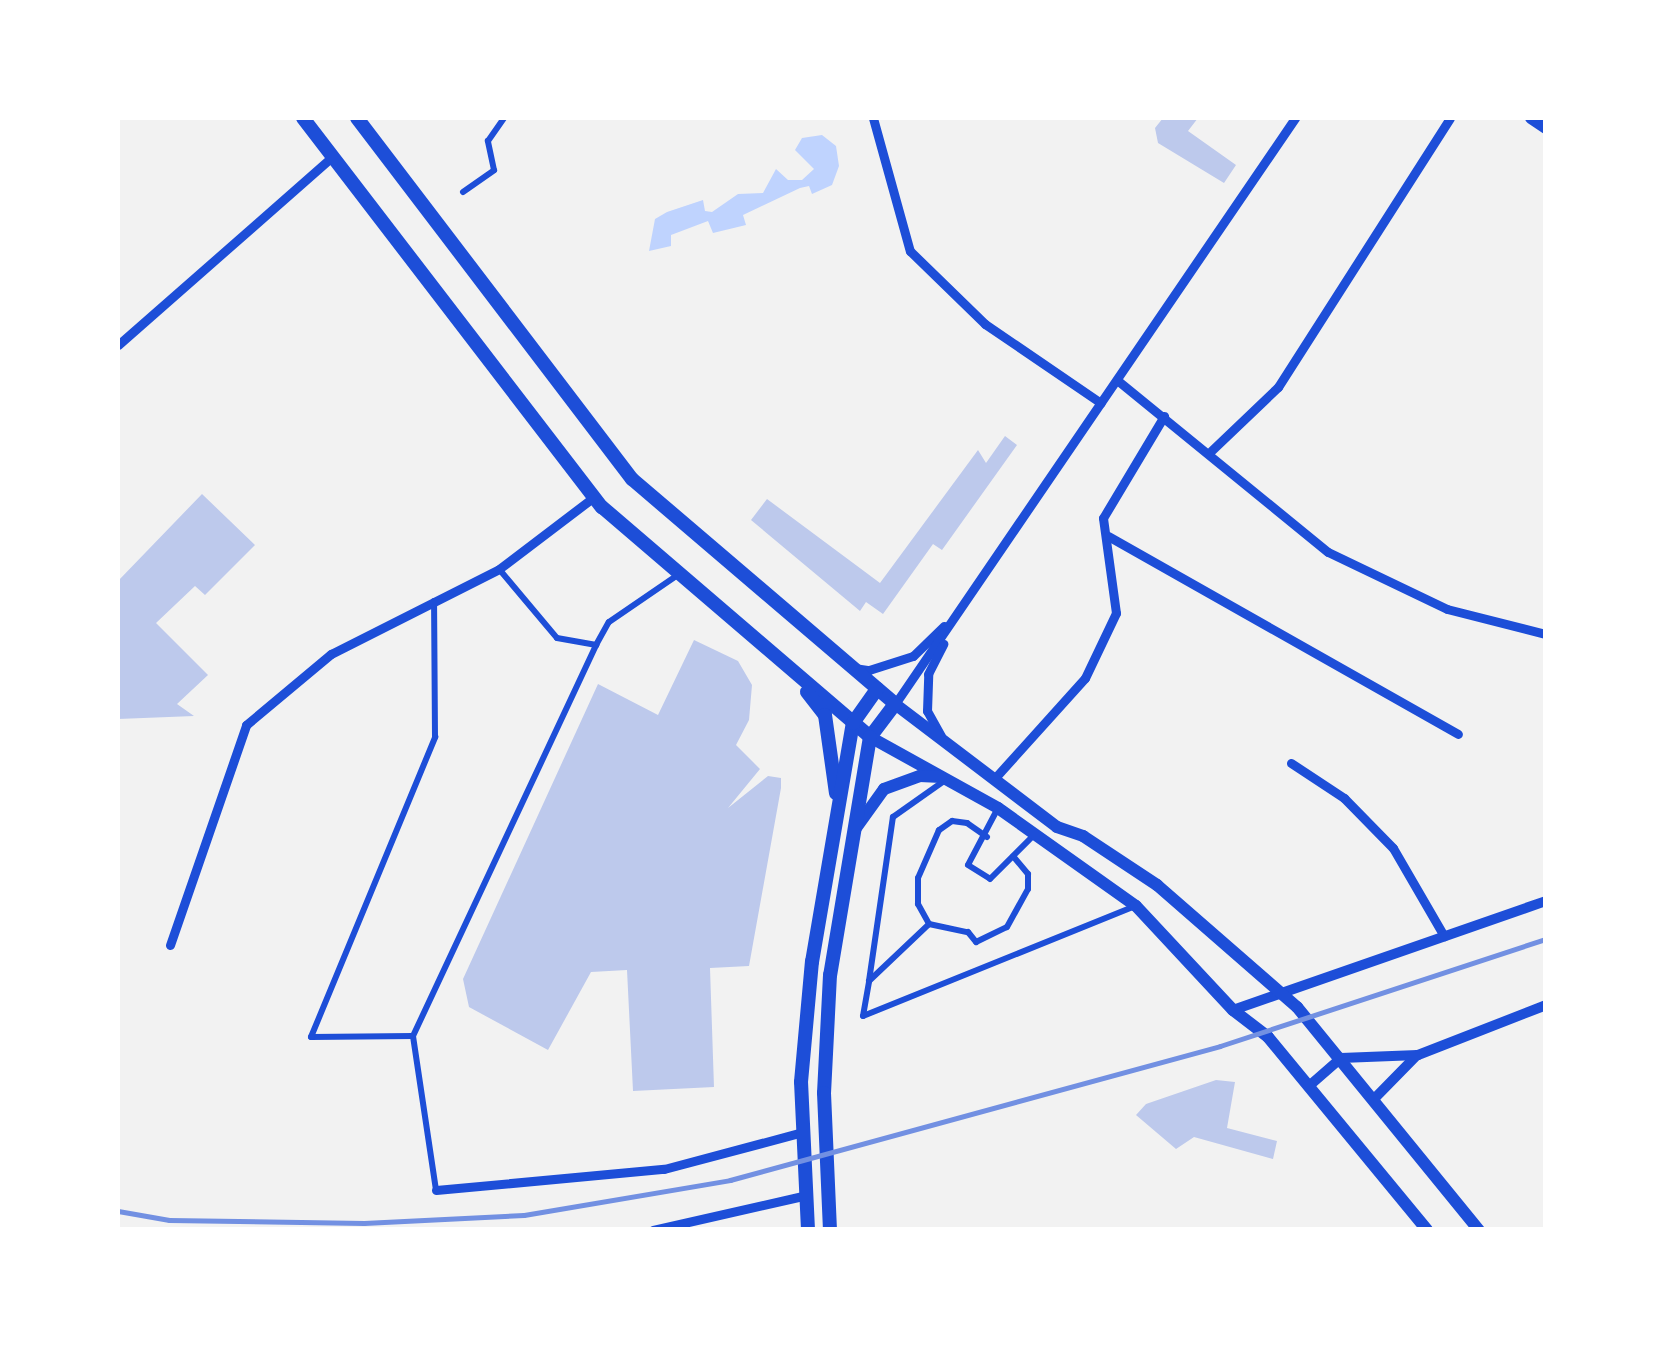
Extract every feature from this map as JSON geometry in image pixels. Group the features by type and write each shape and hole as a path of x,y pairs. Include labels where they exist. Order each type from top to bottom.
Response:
{"main road":[{"path":"303,118 594,496 870,736 998,808 1136,906 1233,1010 1268,1037 1427,1230"},
{"path":"357,118 632,479 895,704 1057,827 1083,836 1158,884 1280,994 1340,1058 1479,1230"},
{"path":"1531,118 1546,128"},
{"path":"789,667 825,715 837,821"},
{"path":"808,1230 803,1132 812,962 854,722 877,689"},
{"path":"830,1230 824,1094 830,975 870,736 895,704"},
{"path":"856,828 884,789 920,776 948,778"}],"street":[{"path":"462,192 494,170 488,142 504,118"},
{"path":"873,118 910,250 986,324 1101,404"},
{"path":"895,704 1295,118"},
{"path":"1210,451 1278,388 1450,118"},
{"path":"118,345 333,156"},
{"path":"1117,380 1210,451 1328,552 1447,609 1546,634"},
{"path":"994,779 1085,678 1116,614 1108,536 1102,518 1164,416"},
{"path":"170,945 246,726 331,654 499,569 594,496"},
{"path":"1108,536 1458,734"},
{"path":"499,569 557,638 596,645"},
{"path":"680,574 610,622 596,645 413,1036 436,1190 664,1169 803,1132"},
{"path":"413,1036 311,1037 435,737 434,602"},
{"path":"852,667 870,670 913,656 960,610"},
{"path":"944,741 928,711 928,674 960,610"},
{"path":"1292,763 1344,798 1392,848 1444,936"},
{"path":"948,778 893,817 863,1016 1136,906"},
{"path":"998,808 987,837 968,866 990,879 1034,835"},
{"path":"987,837 967,823 952,822 940,830 918,878 918,904 929,924 968,932 976,942 1007,927 1028,889 1028,874 1014,856"},
{"path":"1233,1010 1546,901"},
{"path":"869,981 929,924"},
{"path":"1309,1086 1340,1058 1418,1055 1546,1004"},
{"path":"1373,1100 1418,1055"},
{"path":"653,1230 807,1195"}],"water":[{"path":"822,135 836,146 839,166 832,185 812,194 809,186 800,188 743,215 746,225 713,233 708,221 671,235 671,246 649,251 655,219 667,212 703,200 705,211 712,212 738,194 763,193 776,169 788,180 802,180 814,169 795,150 802,138"}],"building":[{"path":"1163,118 1198,118 1188,131 1236,165 1224,183 1158,143 1155,128"},
{"path":"1005,436 1017,445 942,550 933,544 883,614 866,602 860,611 751,520 767,499 880,583 978,450 986,463"},
{"path":"202,494 255,545 205,595 195,586 156,623 208,675 177,704 194,716 118,719 118,581"},
{"path":"694,640 738,661 752,685 749,720 736,745 760,769 728,808 768,776 781,778 781,788 749,966 710,968 714,1087 633,1091 627,970 591,972 548,1050 469,1007 463,979 598,684 658,715"},
{"path":"1216,1080 1235,1082 1227,1128 1277,1141 1273,1159 1194,1137 1176,1149 1136,1115 1146,1104"}],"railway":[{"path":"118,1211 169,1220 364,1223 524,1215 730,1180 1220,1046 1546,939"}]}
